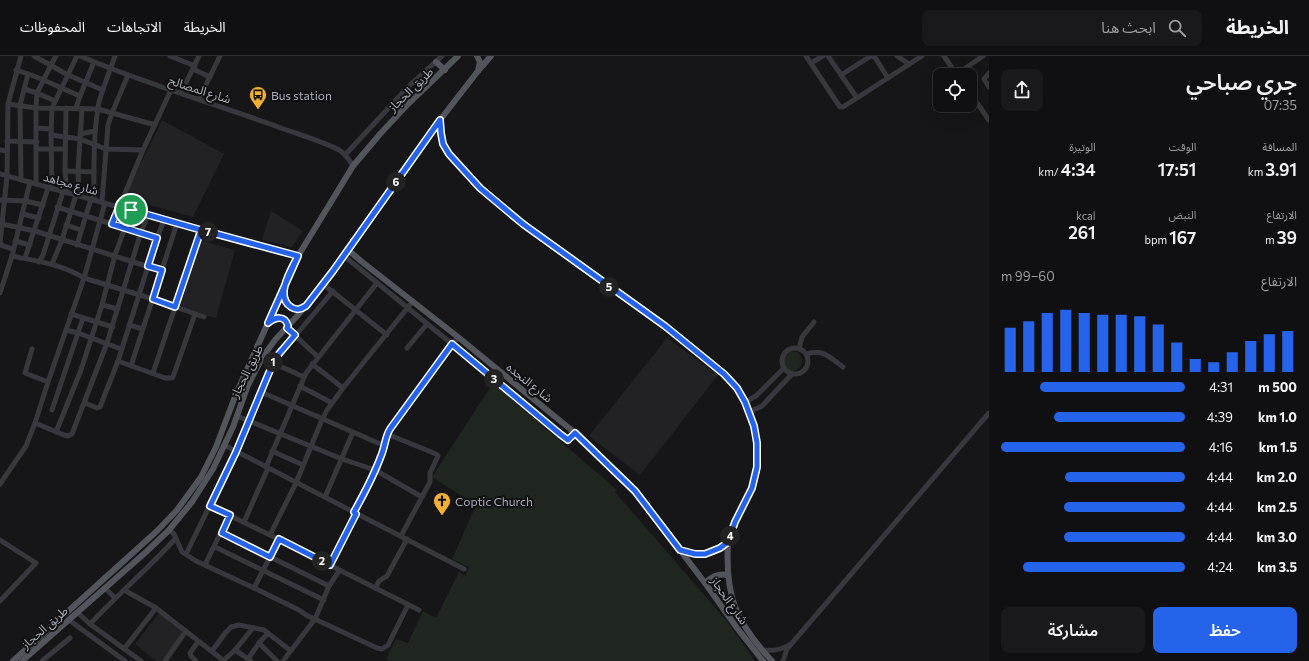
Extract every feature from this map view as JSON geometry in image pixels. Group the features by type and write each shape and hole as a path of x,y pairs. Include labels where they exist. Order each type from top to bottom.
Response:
{"main road":[{"path":"477,56 480,62 478,71"},
{"name":"طريق الحجاز","path":"22,661 78,613 169,530 192,502 213,469 248,386 262,358 323,284 440,120 491,56"},
{"name":"طريق الحجاز","path":"13,661 157,531 177,510 191,492 201,477 216,448 236,394 298,256 353,166 394,119 458,57"},
{"path":"439,58 445,70"},
{"name":"شارع الحجاز","path":"440,120 443,144 449,154 480,188 523,224 665,326 724,374 737,388 749,412 757,443 757,467 752,488 735,522 728,542 728,575 730,591 734,606 741,621 772,661"},
{"name":"شارع النجده","path":"347,250 458,337 575,433 635,491 680,550"},
{"path":"284,286 284,297 289,306 298,310 306,306"},
{"path":"268,323 274,318 280,318 286,321 287,327"},
{"path":"680,550 695,554 705,554 720,548 728,542"},
{"name":"شارع الحجاز","path":"680,550 763,661"},
{"path":"705,583 716,576 722,574 728,575"}],"street":[{"path":"13,249 0,244 2,200 7,176 6,141 8,104 16,70 21,57 14,56"},
{"path":"34,56 68,75 103,90"},
{"path":"36,184 37,93 56,56"},
{"path":"25,258 38,218 50,188 52,108 79,56"},
{"name":"شارع المصالح","path":"79,56 110,69 322,142 340,150 353,166"},
{"path":"77,245 85,216 92,200 95,131 98,109 115,56"},
{"path":"170,56 210,76"},
{"path":"181,93 199,56"},
{"path":"199,99 220,56"},
{"path":"806,56 840,107 843,107 922,56"},
{"path":"811,63 823,56"},
{"path":"828,56 857,98"},
{"path":"841,75 872,56 876,59 888,78"},
{"path":"897,56 909,64"},
{"path":"944,56 952,68"},
{"path":"967,68 983,56"},
{"path":"345,155 409,86 439,58"},
{"path":"52,264 78,196 80,96 94,62"},
{"path":"16,70 43,79 61,89 80,96"},
{"path":"989,73 984,79 989,87"},
{"path":"21,180 20,105 28,74"},
{"path":"0,484 26,446 84,278 100,221 103,203 108,125 128,75"},
{"path":"24,89 55,101"},
{"path":"112,224 143,150 171,90"},
{"path":"977,103 989,120"},
{"path":"8,104 36,108 98,109 155,125"},
{"path":"39,262 49,236 57,207 65,192 66,108"},
{"path":"37,128 51,128"},
{"path":"51,135 65,137 80,136 95,131"},
{"path":"80,136 95,145 106,149 143,150"},
{"path":"6,141 37,142"},
{"path":"37,149 65,149"},
{"path":"0,150 7,151"},
{"path":"65,171 94,172"},
{"name":"شارع مجاهد","path":"0,174 298,256"},
{"path":"0,293 12,256 30,182"},
{"path":"2,200 25,201 43,205"},
{"path":"57,207 157,238"},
{"path":"56,432 81,370 102,305 115,256 131,210"},
{"path":"22,214 38,218"},
{"path":"35,423 68,436 72,434 113,327 141,232 148,215"},
{"path":"85,403 97,408 100,407 118,361 138,295 164,220"},
{"path":"131,366 177,223"},
{"path":"2,224 35,231 162,270"},
{"path":"66,225 81,230"},
{"path":"153,373 201,230"},
{"path":"15,241 30,245"},
{"path":"343,255 560,434 568,440 575,433"},
{"path":"12,256 52,264 76,273 84,278 153,299 204,317"},
{"path":"244,522 267,468 279,434 304,377 312,364 377,283"},
{"path":"323,284 387,335"},
{"path":"186,554 236,452 273,363 278,355 333,291"},
{"path":"270,535 296,482 322,419 332,403 413,301"},
{"path":"102,305 118,309"},
{"path":"71,314 113,327"},
{"path":"118,361 170,379 173,377 195,314"},
{"path":"52,410 83,318"},
{"path":"799,349 802,337 814,322"},
{"path":"407,348 427,324"},
{"path":"129,325 143,329"},
{"path":"287,327 318,357"},
{"path":"66,330 92,337 122,349"},
{"path":"330,565 375,470 391,426 458,337"},
{"path":"795,348 806,354 808,363 804,371 796,374 788,373 784,368 782,359 786,351 795,348"},
{"path":"32,349 25,373 48,382"},
{"path":"806,354 812,352 823,353 843,367"},
{"path":"262,358 304,377"},
{"path":"312,364 344,388"},
{"path":"745,402 756,396 784,368"},
{"path":"749,412 762,406 792,374"},
{"path":"300,386 332,403"},
{"path":"261,392 385,446"},
{"path":"783,661 793,642 989,413"},
{"path":"236,416 311,447 375,470 422,497"},
{"path":"325,498 353,432"},
{"path":"387,434 438,455 430,473 430,482 401,536"},
{"path":"224,445 464,570"},
{"path":"272,451 303,465"},
{"path":"210,506 419,610"},
{"path":"205,565 230,515"},
{"path":"169,530 176,538 182,552 196,561 377,648 382,649 388,645 408,605"},
{"path":"222,533 329,586"},
{"path":"90,624 115,598 154,562 176,538"},
{"path":"254,588 279,539"},
{"path":"375,588 379,581 387,576 407,539"},
{"path":"0,540 36,564 0,601"},
{"path":"215,547 324,600"},
{"path":"283,661 315,619 329,586 339,570"},
{"path":"106,588 115,598"},
{"path":"124,590 156,608 224,661 253,628"},
{"path":"124,649 156,608"},
{"path":"78,613 90,624 141,661"},
{"path":"69,620 125,661"},
{"path":"212,651 231,627 239,625 264,630 291,651"},
{"path":"165,661 186,631"},
{"path":"235,650 250,660 259,643 268,633"},
{"path":"42,661 70,638"},
{"path":"196,661 190,653 198,642"},
{"path":"762,650 778,650 793,642"},
{"path":"259,643 278,661"},
{"path":"268,661 272,656"}],"shaded area":[{"path":"162,120 224,154 193,217 124,198"},
{"path":"271,211 303,231 292,247 262,240"},
{"path":"199,240 235,250 216,318 180,308"},
{"path":"667,338 718,375 640,475 589,436"},
{"path":"792,351 799,354 802,361 799,368 792,371 785,368 782,361 785,354"},
{"path":"493,383 617,490 615,492 726,620 755,661 390,661 386,659 396,639 408,643 423,611 436,618 459,572 465,576 469,567 452,559 476,505 432,477"},
{"path":"159,613 184,632 162,661 156,661 135,644"}],"place":[{"name":"Bus station","path":"258,110"},
{"name":"Coptic Church","path":"442,516"}],"route":[{"path":"131,210 119,207 112,224 157,238 148,266 162,270 153,299 175,307 201,230 298,256 284,286 284,297 289,306 298,310 306,306 333,271 440,120 443,144 449,154 480,188 523,224 665,326 724,374 737,388 745,402 754,426 757,443 757,467 752,488 735,522 728,542 724,546 705,554 695,554 680,550 635,491 575,433 568,440 452,344 388,431 386,444 378,464 354,512 356,514 330,565 279,539 270,557 222,533 230,515 210,506 236,452 273,363 295,335 287,328 288,326 286,321 283,319 274,318 268,323 284,286 298,256 131,210"}]}
